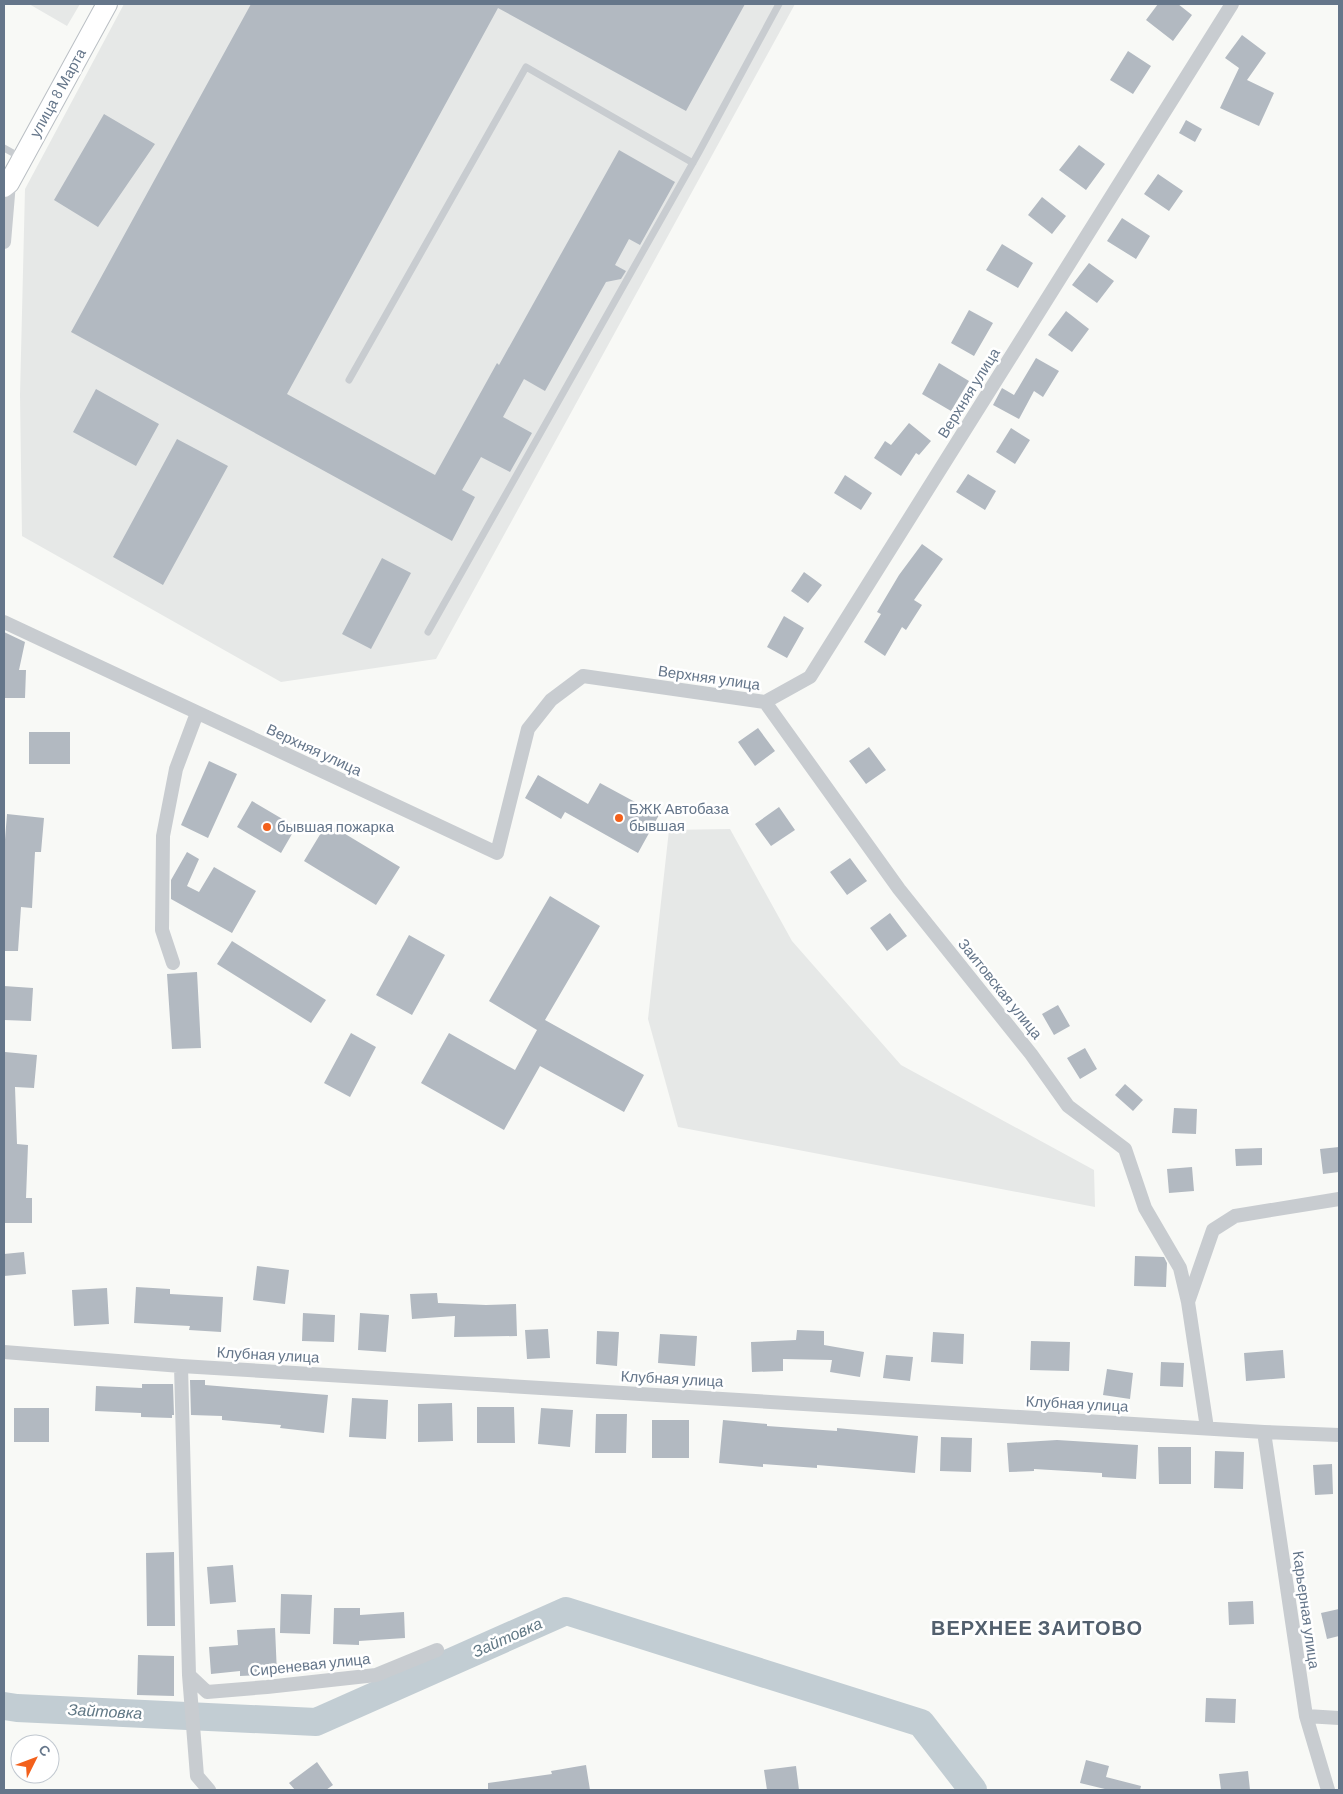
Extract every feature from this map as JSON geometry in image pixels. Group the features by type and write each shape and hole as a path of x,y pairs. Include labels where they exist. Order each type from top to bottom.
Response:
{"main road":[{"name":"улица 8 Марта","path":"6,185 23,158 107,4"}],"street":[{"name":"Верхняя улица","path":"4,622 497,853 528,729 551,700 584,676 765,702 810,677 1232,4"},
{"path":"4,242 6,185"},
{"name":"Заитовская улица","path":"765,702 899,890 1031,1054 1068,1106 1125,1149 1145,1208 1180,1268 1188,1302 1207,1428"},
{"path":"174,963 162,930 163,836 176,768 197,712"},
{"name":"Заитовская улица","path":"1188,1302 1213,1230 1235,1216 1339,1199"},
{"name":"Клубная улица","path":"4,1352 181,1366 1339,1435"},
{"path":"181,1366 189,1675 197,1776 209,1790"},
{"name":"Карьерная улица","path":"1264,1432 1306,1716 1328,1790"},
{"name":"Сиреневая улица","path":"189,1675 207,1692 267,1687 376,1675 437,1650"},
{"path":"1306,1716 1339,1718"}],"lane":[{"path":"428,632 694,163 779,4"},
{"path":"349,380 526,66 694,163"},
{"path":"4,148 23,158"}],"shaded area":[{"path":"29,4 80,4 67,26"},
{"path":"124,4 795,4 436,659 281,682 22,536 20,395 25,189"},
{"path":"730,829 792,941 901,1065 1094,1170 1095,1207 678,1127 648,1019 669,830"}],"building":[{"path":"251,4 745,4 686,111 498,8 287,394 435,475 619,150 675,182 640,245 629,239 615,265 626,271 621,279 606,282 545,391 524,379 503,417 532,433 510,472 481,457 462,490 475,497 452,541 71,332"},
{"path":"1158,4 1178,4 1192,15 1173,41 1146,20"},
{"path":"1242,35 1266,53 1247,80 1274,93 1259,126 1220,108 1239,68 1225,58"},
{"path":"1128,51 1151,66 1133,94 1110,80"},
{"path":"104,114 155,144 98,227 54,200"},
{"path":"1186,120 1202,129 1195,142 1179,133"},
{"path":"1079,145 1105,164 1086,190 1059,170"},
{"path":"1158,174 1183,191 1169,211 1144,194"},
{"path":"1042,197 1066,216 1052,234 1028,215"},
{"path":"1122,218 1150,236 1136,259 1107,241"},
{"path":"1002,244 1033,263 1018,288 986,270"},
{"path":"1089,263 1114,281 1097,303 1072,285"},
{"path":"969,310 993,323 974,356 951,343"},
{"path":"1066,311 1089,329 1072,352 1048,335"},
{"path":"1036,358 1059,371 1043,397 1034,391 1019,419 993,405 1002,388 1014,395"},
{"path":"939,363 969,381 951,411 922,394"},
{"path":"96,389 159,424 136,466 73,432"},
{"path":"909,423 931,441 919,455 916,453 901,476 874,458 885,441 891,445"},
{"path":"1011,428 1030,440 1015,464 996,452"},
{"path":"177,439 228,466 163,585 113,557"},
{"path":"968,474 996,491 985,510 956,492"},
{"path":"845,475 872,493 861,510 834,493"},
{"path":"922,544 943,559 914,600 922,605 906,630 902,627 885,656 864,642 881,614 877,612 899,575"},
{"path":"382,558 411,573 371,649 342,634"},
{"path":"804,572 822,585 808,603 791,591"},
{"path":"784,616 804,628 787,658 767,647"},
{"path":"4,632 25,642 19,670 26,670 25,698 4,698"},
{"path":"758,728 775,751 755,766 738,742"},
{"path":"29,732 70,732 70,764 29,764"},
{"path":"869,747 886,770 866,784 849,761"},
{"path":"209,761 237,774 208,838 181,825"},
{"name":"БЖК Автобаза бывшая","path":"538,775 588,804 600,783 659,815 638,853 565,812 561,819 525,798"},
{"name":"бывшая пожарка","path":"252,801 296,827 281,853 237,827"},
{"path":"779,807 795,830 771,846 755,824"},
{"path":"7,814 44,818 41,852 35,852 32,908 21,907 18,951 4,951 4,852"},
{"path":"327,823 400,867 376,905 304,861"},
{"path":"187,852 199,859 187,886 199,892 214,867 256,891 232,933 171,899 171,880"},
{"path":"850,858 867,881 847,895 830,872"},
{"path":"550,896 600,926 545,1020 644,1075 624,1112 540,1066 504,1130 421,1083 449,1033 515,1070 537,1030 489,1001"},
{"path":"890,913 907,936 887,951 870,928"},
{"path":"409,935 445,955 412,1015 376,995"},
{"path":"232,941 326,1000 311,1023 217,964"},
{"path":"197,972 201,1048 172,1049 167,974"},
{"path":"4,986 33,988 31,1021 4,1020"},
{"path":"1058,1005 1070,1026 1054,1035 1042,1014"},
{"path":"351,1033 376,1047 350,1097 324,1083"},
{"path":"1085,1048 1097,1069 1080,1079 1067,1058"},
{"path":"5,1052 37,1055 34,1088 15,1087 17,1144 28,1145 26,1198 32,1198 32,1223 4,1223"},
{"path":"1125,1084 1143,1100 1133,1111 1115,1095"},
{"path":"1174,1108 1197,1109 1196,1134 1172,1133"},
{"path":"1339,1147 1339,1172 1323,1174 1320,1149"},
{"path":"1262,1148 1262,1165 1236,1166 1235,1149"},
{"path":"1192,1167 1194,1191 1169,1193 1167,1169"},
{"path":"24,1252 26,1274 4,1276 4,1254"},
{"path":"1135,1256 1164,1257 1167,1263 1166,1287 1134,1286"},
{"path":"257,1266 289,1270 285,1304 253,1300"},
{"path":"136,1287 170,1289 170,1294 223,1297 221,1332 189,1330 190,1326 134,1323"},
{"path":"107,1288 109,1324 74,1326 72,1290"},
{"path":"437,1293 438,1303 516,1304 517,1336 454,1337 455,1316 412,1319 410,1294"},
{"path":"303,1313 335,1315 334,1342 302,1341"},
{"path":"360,1313 389,1315 386,1352 358,1350"},
{"path":"548,1329 550,1358 527,1359 525,1330"},
{"path":"797,1330 824,1331 824,1345 864,1352 860,1377 830,1372 832,1360 783,1359 783,1371 752,1372 751,1342 796,1340"},
{"path":"597,1331 619,1332 617,1366 596,1364"},
{"path":"933,1332 964,1334 963,1364 931,1362"},
{"path":"660,1334 697,1336 695,1366 658,1363"},
{"path":"1031,1341 1070,1342 1069,1371 1030,1370"},
{"path":"1283,1350 1285,1378 1246,1381 1244,1353"},
{"path":"886,1355 913,1357 910,1381 883,1378"},
{"path":"1161,1362 1184,1363 1183,1387 1160,1386"},
{"path":"1107,1369 1133,1373 1130,1399 1103,1395"},
{"path":"190,1380 205,1380 205,1385 328,1395 324,1433 280,1428 281,1425 222,1420 222,1416 191,1415"},
{"path":"142,1384 173,1384 174,1415 172,1415 172,1418 141,1417 141,1413 95,1411 96,1386 142,1388"},
{"path":"352,1398 388,1400 386,1439 349,1437"},
{"path":"452,1403 453,1441 418,1442 418,1404"},
{"path":"477,1407 514,1407 515,1443 477,1443"},
{"path":"14,1408 49,1408 49,1442 14,1442"},
{"path":"541,1408 573,1410 570,1447 538,1444"},
{"path":"596,1414 627,1414 626,1453 595,1453"},
{"path":"652,1420 689,1420 689,1458 652,1458"},
{"path":"723,1420 767,1424 767,1426 837,1431 837,1428 918,1436 915,1473 817,1465 817,1468 763,1464 763,1467 719,1463"},
{"path":"941,1437 972,1438 971,1472 940,1471"},
{"path":"1057,1440 1138,1445 1136,1479 1102,1477 1102,1473 1034,1469 1034,1471 1009,1472 1007,1443"},
{"path":"1158,1447 1191,1447 1191,1484 1159,1484"},
{"path":"1215,1451 1244,1452 1243,1489 1214,1488"},
{"path":"1332,1464 1333,1494 1315,1495 1313,1465"},
{"path":"174,1552 175,1626 147,1626 146,1553"},
{"path":"233,1565 236,1602 210,1604 207,1567"},
{"path":"281,1594 312,1595 310,1634 280,1633"},
{"path":"1253,1601 1254,1624 1229,1625 1228,1602"},
{"path":"334,1608 360,1608 360,1615 404,1612 405,1638 359,1641 359,1645 333,1644"},
{"path":"1339,1609 1339,1636 1327,1639 1321,1613"},
{"path":"275,1628 277,1674 240,1676 240,1671 211,1674 209,1647 238,1645 237,1630"},
{"path":"138,1655 174,1656 174,1696 137,1695"},
{"path":"1206,1698 1236,1699 1235,1723 1205,1722"},
{"path":"1086,1760 1109,1766 1106,1777 1141,1786 1140,1790 1109,1790 1080,1783"},
{"path":"317,1762 333,1785 326,1790 295,1790 289,1783"},
{"path":"586,1765 590,1790 488,1790 488,1783 552,1774 551,1771"},
{"path":"796,1766 799,1790 767,1790 764,1770"},
{"path":"1248,1771 1250,1790 1221,1790 1219,1774"}],"waterway":[{"name":"Зайтовка","path":"4,1706 316,1722 566,1611 921,1723 973,1790"}],"place":[{"name":"БЖК Автобаза бывшая","path":"619,818"},
{"name":"бывшая пожарка","path":"267,827"}],"district":[{"name":"ВЕРХНЕЕ ЗАИТОВО","path":"1037,1628"}]}
